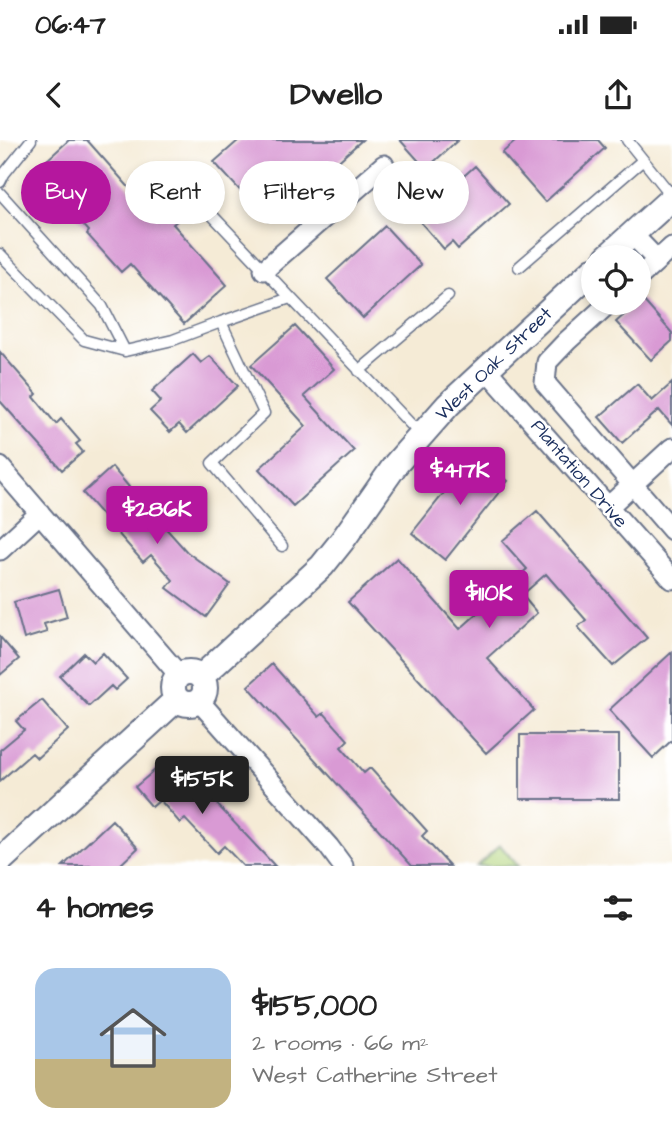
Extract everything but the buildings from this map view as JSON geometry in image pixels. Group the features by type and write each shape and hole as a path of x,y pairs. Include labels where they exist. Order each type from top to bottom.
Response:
{"street":[{"path":"264,270 373,175"},
{"path":"620,245 672,197"},
{"path":"632,234 657,260"},
{"path":"651,265 672,247"},
{"name":"West Oak Street","path":"6,861 322,566 396,464 421,435 486,369 581,281"},
{"path":"596,315 547,362 545,383 672,530"},
{"name":"Plantation Drive","path":"486,369 672,579"},
{"path":"608,507 672,448"},
{"path":"0,467 343,866"},
{"path":"0,550 40,513"}],"lane":[{"path":"0,182 31,140"},
{"path":"628,140 672,197"},
{"path":"519,267 643,160"},
{"path":"0,193 102,306 125,351"},
{"path":"220,224 421,435"},
{"path":"0,254 84,340 125,351 173,340 290,298"},
{"path":"359,371 448,296"},
{"path":"221,322 264,413 212,463 282,546"}],"green space":[{"path":"500,845 518,866 477,866"}]}
